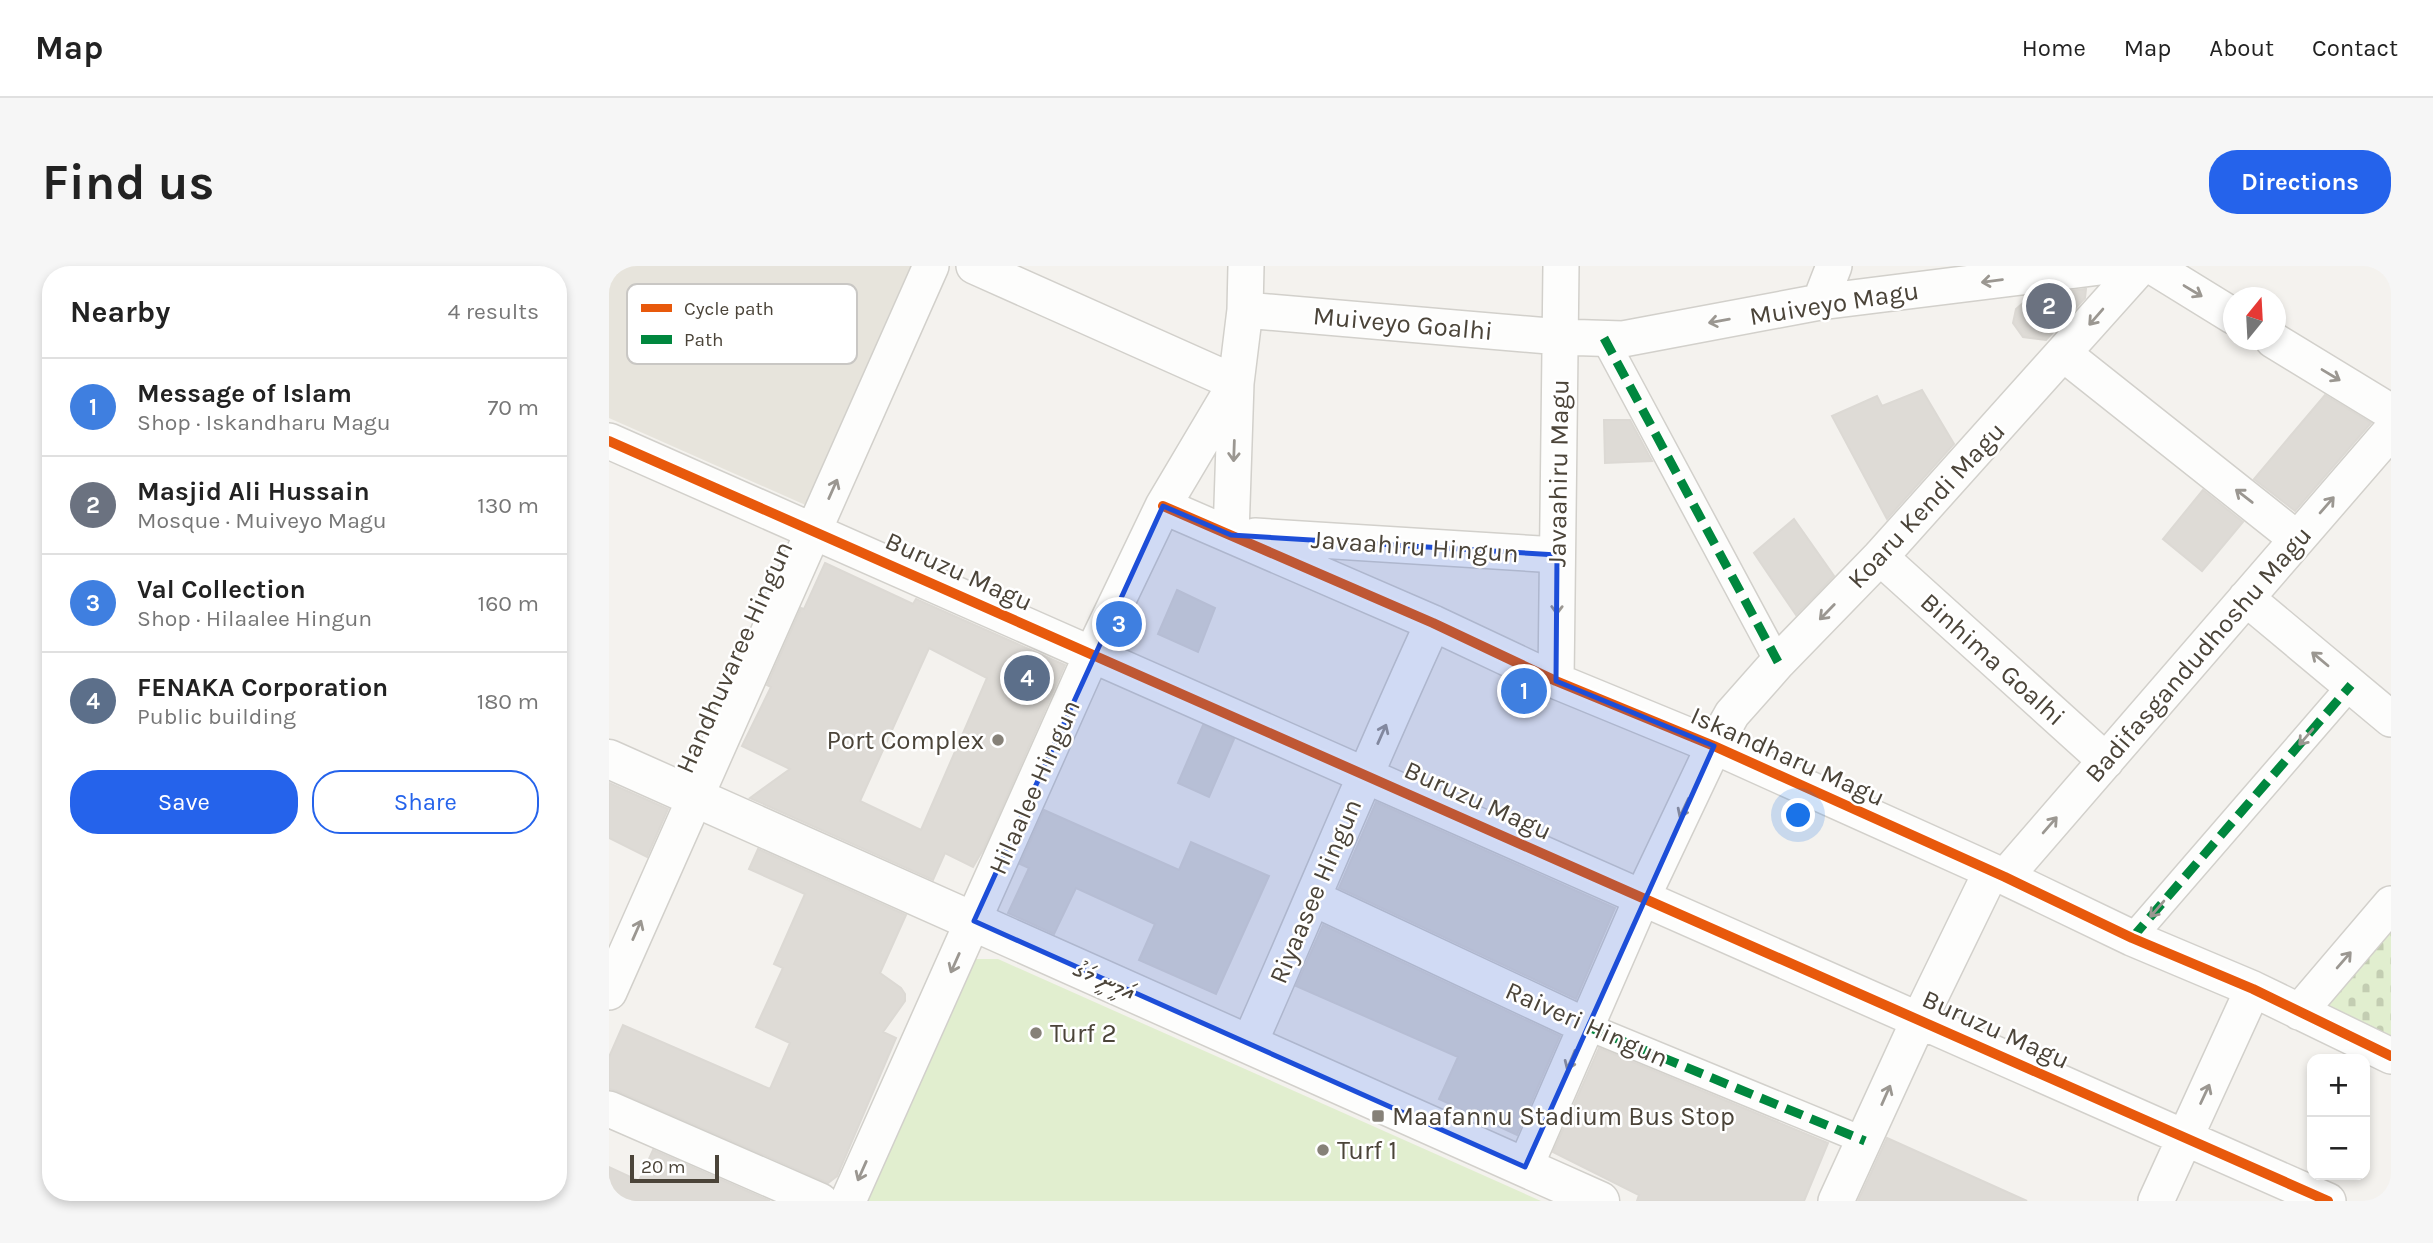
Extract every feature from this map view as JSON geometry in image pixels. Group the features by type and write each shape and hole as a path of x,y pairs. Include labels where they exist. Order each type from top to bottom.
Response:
{"street":[{"name":"Handhuvaree Hingun","path":"609,992 931,266"},
{"path":"974,266 1236,383"},
{"path":"1231,535 1236,383 1245,310 1247,266"},
{"name":"Javaahiru Magu","path":"1556,681 1561,266"},
{"path":"1820,302 1834,266"},
{"name":"Muiveyo Magu","path":"1560,337 1623,339 1820,302 2108,266"},
{"name":"Koaru Kendi Magu","path":"1525,1167 1642,898 1714,746 1732,714 1778,662 1880,557 2141,266"},
{"path":"2152,266 2223,309"},
{"name":"Muiveyo Goalhi","path":"1245,310 1560,337"},
{"path":"1604,338 1778,662"},
{"path":"2286,348 2391,412"},
{"path":"2064,354 2297,539"},
{"name":"Hilaalee Hingun","path":"848,1201 1092,654 1163,506 1236,383"},
{"name":"Badifasgandudhoshu Magu","path":"1836,1201 1919,1020 1998,874 2106,761 2391,431"},
{"name":"Buruzu Magu","path":"609,441 2328,1201"},
{"name":"Iskandharu Magu","path":"1163,506 1433,623 1556,681 1714,746 1998,874 2131,938 2253,989 2391,1056"},
{"name":"Javaahiru Hingun","path":"1231,535 1557,555"},
{"name":"Binhima Goalhi","path":"1880,557 2106,761"},
{"path":"2246,598 2391,719"},
{"name":"Riyaasee Hingun","path":"1249,1044 1364,774 1433,623"},
{"path":"2131,938 2351,685"},
{"name":"އަމީނީ މަގު","path":"609,759 1601,1201"},
{"name":"Raiveri Hingun","path":"1313,898 1586,1026 1865,1141"},
{"path":"2299,1012 2391,904"},
{"path":"2156,1201 2253,989"},
{"path":"609,1108 820,1201"}],"highlighted area":[{"path":"1163,506 1231,535 1557,555 1556,681 1714,746 1525,1167 974,921"}],"shaded area":[{"path":"616,266 920,266 810,507 609,418 609,282"}],"green space":[{"path":"2391,904 2391,1056 2299,1012"},
{"name":"Turf 2","path":"974,959 998,959 1541,1201 866,1201"}],"building":[{"path":"2086,289 2085,298 2046,340 2023,337 2013,323 2016,309 2031,296"},
{"path":"1922,390 1954,444 1887,519 1832,416 1877,396 1882,406"},
{"path":"2325,395 2371,423 2295,511 2254,479"},
{"path":"1604,420 1630,420 1652,461 1605,463"},
{"path":"2203,490 2243,522 2202,571 2163,539"},
{"path":"1794,519 1834,576 1796,615 1754,553"},
{"path":"825,563 913,604 916,599 1065,665 984,848 973,867 945,853 933,880 750,798 790,769 742,746 771,687 767,685 801,608 804,609","holes":["929,648 987,678 921,830 860,801"]},
{"path":"1177,590 1215,608 1198,652 1158,634"},
{"path":"1203,725 1234,739 1209,797 1178,783"},
{"path":"609,783 668,809 647,857 609,838"},
{"path":"1376,802 1615,908 1576,999 1339,888"},
{"path":"1044,810 1179,870 1191,842 1269,876 1216,994 1139,960 1155,924 1076,888 1054,934 1008,913 1029,868 1020,864"},
{"path":"758,849 906,915 880,973 905,994 905,1001 883,1032 896,1038 837,1176 828,1183 609,1089 609,1057 623,1025 770,1089 790,1043 756,1027 783,968 774,964 805,894 749,869"},
{"path":"1323,925 1560,1036 1517,1135 1439,1099 1458,1057 1296,986"},
{"path":"1599,1048 1828,1143 1804,1201 1637,1201 1639,1195 1553,1152"},
{"path":"1887,1138 2027,1201 1858,1201"},
{"path":"653,1150 770,1201 609,1201 609,1167 639,1181"}],"marked path":[{"path":"1604,338 1778,662"},
{"path":"2132,938 2351,685"},
{"path":"1586,1026 1865,1141"}],"cycle path":[{"path":"609,441 2328,1201"},
{"path":"1163,506 1433,623 1556,681 1714,746 2005,877 2132,938 2253,989 2391,1056"}],"place":[{"name":"Masjid Ali Hussain","path":"2049,306"},
{"name":"Val Collection","path":"1119,624"},
{"name":"FENAKA Corporation","path":"1027,678"},
{"name":"Message of Islam","path":"1524,691"},
{"name":"Port Complex","path":"998,740"},
{"name":"Turf 2","path":"1036,1033"},
{"name":"Maafannu Stadium Bus Stop","path":"1378,1116"},
{"name":"Turf 1","path":"1323,1150"}]}
